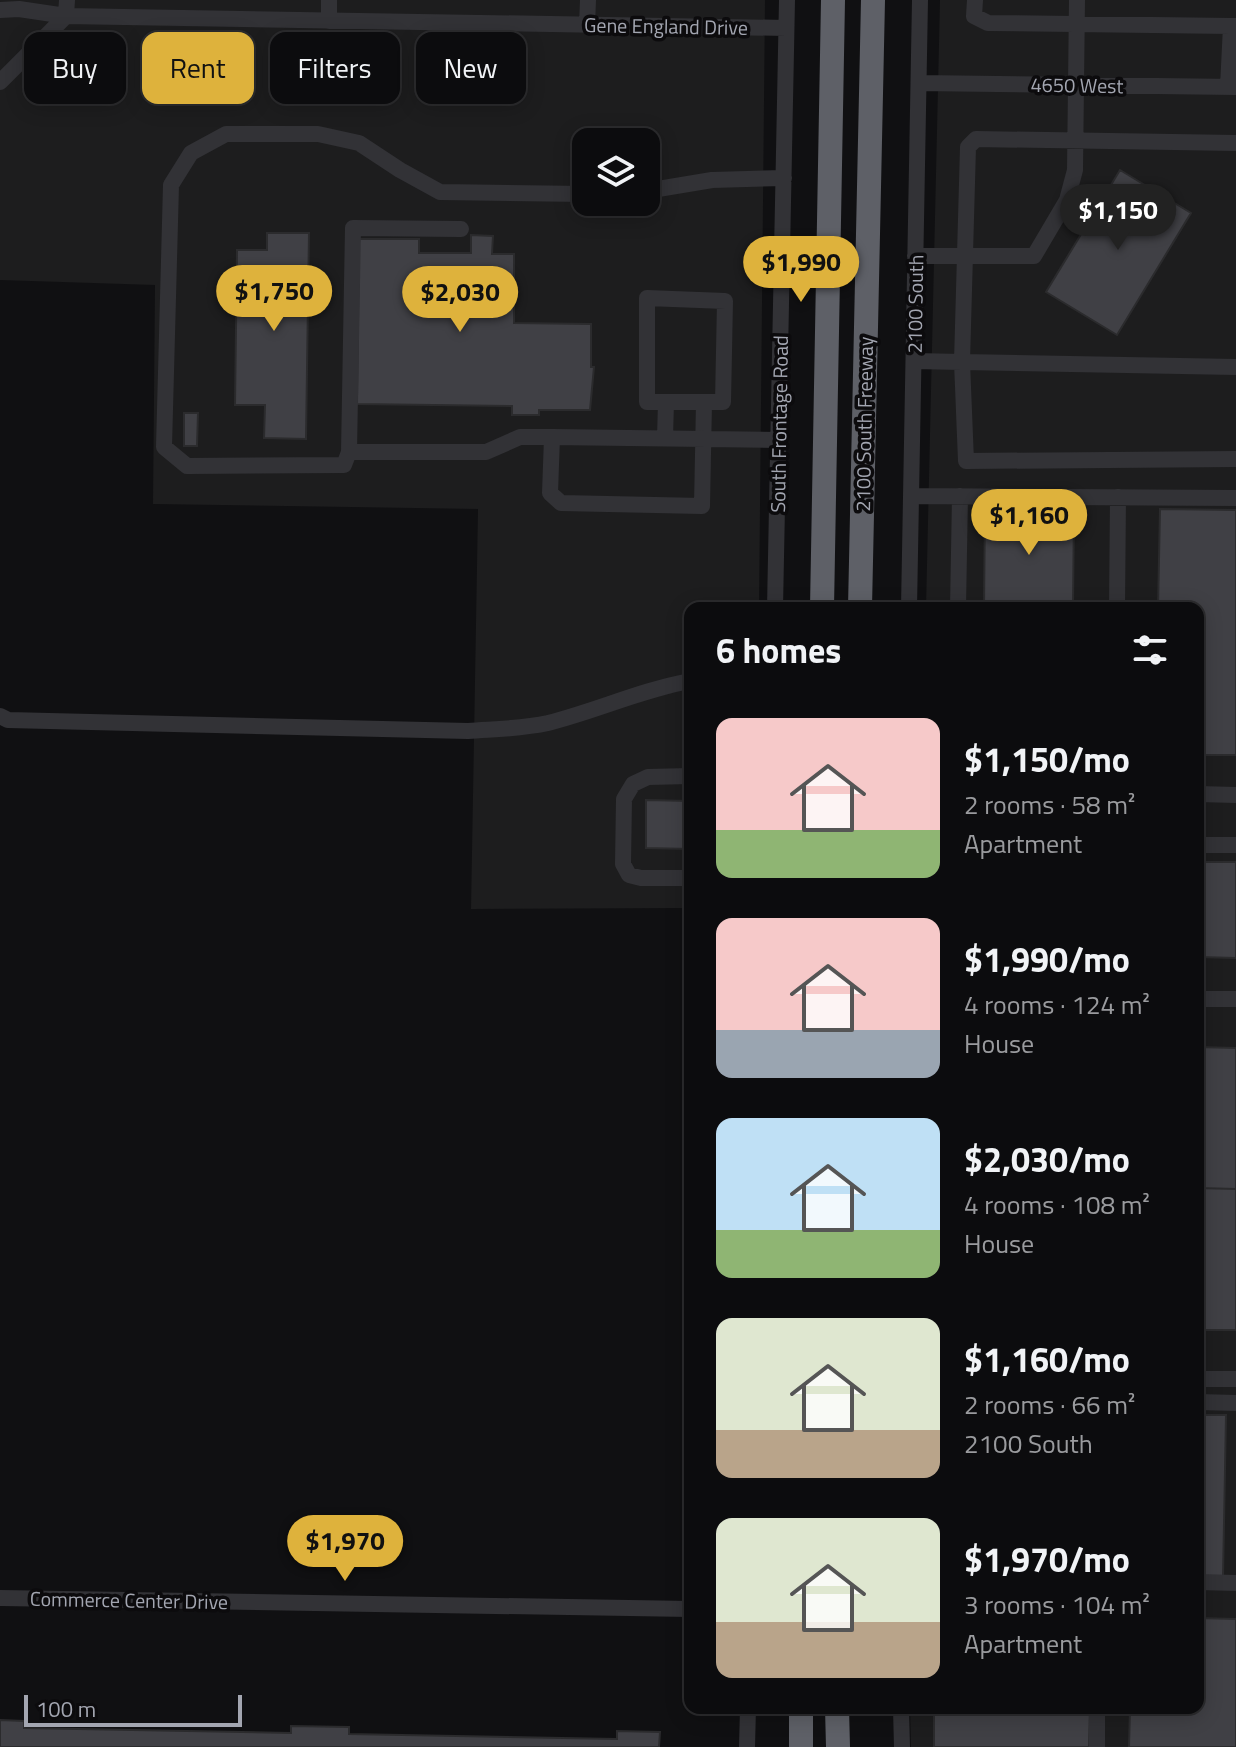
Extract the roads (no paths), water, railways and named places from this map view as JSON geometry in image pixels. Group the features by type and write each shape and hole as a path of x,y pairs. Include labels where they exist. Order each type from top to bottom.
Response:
{"highway":[{"name":"2100 South Freeway","path":"822,602 833,0"},
{"name":"2100 South Freeway","path":"860,602 873,0"},
{"path":"801,1714 801,1747"},
{"path":"837,1714 837,1747"}],"street":[{"path":"329,0 329,21"},
{"path":"587,25 588,0"},
{"name":"South Frontage Road","path":"775,602 787,0"},
{"name":"2100 South","path":"909,602 920,0"},
{"path":"975,0 974,16 988,23 1234,26 1232,87"},
{"path":"915,256 1034,256 1067,200 1075,170 1077,0"},
{"path":"19,4 35,17 38,32"},
{"name":"Gene England Drive","path":"0,10 19,4 329,21 786,28"},
{"path":"48,32 66,8"},
{"path":"0,82 24,59"},
{"name":"4650 West","path":"919,83 1232,87"},
{"path":"461,229 353,228 349,452 344,465 187,466 164,447 171,185 191,153 226,134 318,134 359,143 440,192 572,194"},
{"path":"1236,143 976,139 968,147 962,362 966,461 1236,459"},
{"path":"660,189 712,180 784,178"},
{"path":"647,298 725,301 723,402 704,402 647,402 647,298"},
{"path":"914,361 1236,367"},
{"path":"665,438 666,402"},
{"path":"552,437 550,493 561,503 702,506 704,402"},
{"path":"349,452 486,452 520,437 778,440"},
{"path":"911,496 1236,498"},
{"path":"958,602 960,496"},
{"path":"1117,602 1118,497"},
{"path":"0,716 24,721 468,731 514,729 547,723 632,695 684,682"},
{"path":"684,776 648,777 633,784 624,799 623,864 629,875 641,878 684,878"},
{"path":"1204,794 1236,795"},
{"path":"1204,845 1236,845"},
{"path":"1204,999 1236,999"},
{"path":"1204,1379 1236,1379"},
{"path":"1204,1402 1236,1403"},
{"path":"1204,1582 1236,1583"},
{"name":"Commerce Center Drive","path":"0,1598 684,1609"},
{"path":"747,1747 748,1714"},
{"path":"901,1714 902,1747"},
{"path":"1097,1714 1097,1747"}]}
